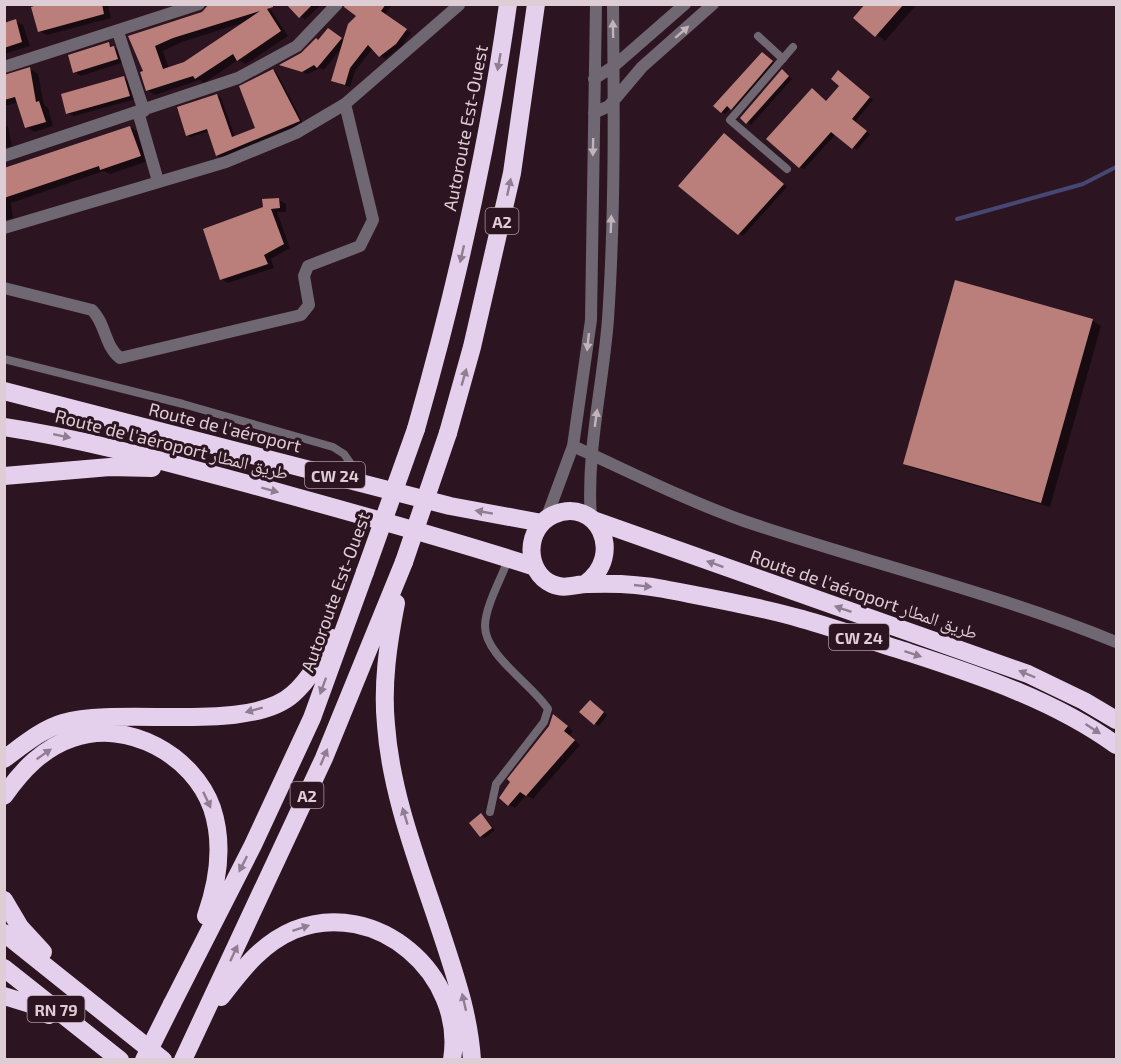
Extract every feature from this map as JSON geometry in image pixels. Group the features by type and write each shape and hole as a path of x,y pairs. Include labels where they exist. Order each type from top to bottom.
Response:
{"highway":[{"name":"Autoroute Est-Ouest","path":"144,1059 253,845 312,718 416,429 452,298 477,185 508,4"},
{"name":"A2","path":"183,1059 324,758 404,562 448,433 477,326 512,173 536,4"},
{"name":"Route de l'aéroport","path":"4,391 450,506 544,521"},
{"path":"4,404 129,424"},
{"name":"Route de l'aéroport طريق المطار","path":"4,428 56,434 213,475 450,539 535,567"},
{"path":"4,476 137,465 213,475"},
{"path":"564,512 582,514 592,519 603,536 606,554 599,572 585,584 562,587 542,576 535,567 531,544 544,521 564,512"},
{"name":"Route de l'aéroport طريق المطار","path":"592,519 1028,674 1084,701 1116,720"},
{"path":"404,562 386,665 386,724 391,762 403,811 463,997 472,1059"},
{"path":"4,759 25,743 62,723 100,717 238,714 266,707 291,696 309,676 335,634 365,572"},
{"name":"CW 24","path":"585,584 642,585 803,619 999,685 1089,725 1116,745"},
{"path":"4,796 33,761 52,747 75,737 101,734 124,735 145,741 167,752 196,781 212,808 218,837 219,870 212,898 172,1004"},
{"path":"4,900 20,927 88,999"},
{"path":"200,1025 257,953 275,940 312,925 351,924 389,936 410,949 427,967 440,987 448,1008 453,1028 452,1059"},
{"name":"RN 79","path":"4,933 164,1059"},
{"name":"RN 79","path":"4,968 114,1055"},
{"path":"4,996 30,1004 114,1055"}],"street":[{"path":"4,67 200,4"},
{"path":"4,156 238,78 297,45 337,4"},
{"path":"544,521 573,446 591,320 596,4"},
{"path":"592,519 591,454 608,319 615,101 613,4"},
{"path":"594,79 614,66 685,4"},
{"path":"594,113 615,101 642,67 713,4"},
{"path":"4,228 226,162 296,133 345,104 459,5"},
{"path":"118,32 158,181"},
{"path":"4,288 92,310 99,318 111,350 120,357 301,315 309,305 304,276 308,266 360,246 373,219 345,104"},
{"path":"573,446 682,496 744,520 1045,615 1116,642"}],"lane":[{"path":"758,36 783,59"},
{"path":"788,169 730,120 793,47"},
{"path":"4,359 183,404 333,447 344,454 364,482"},
{"path":"490,812 496,784 544,722 548,709 540,696 494,650 487,638 486,618 509,559"}],"building":[{"path":"40,4 102,4 104,14 38,32 31,7"},
{"path":"209,4 273,4 273,7 267,9 281,31 237,61 233,54 195,79 193,76 146,91 140,72 143,71 128,36 202,12","holes":["260,11 184,62 163,69 155,46 173,38"]},
{"path":"286,4 313,4 299,18"},
{"path":"345,4 386,4 381,11 407,29 396,44 379,57 368,45 350,68 345,85 331,81 348,24 356,16 344,7"},
{"path":"865,4 904,4 875,37 853,18"},
{"path":"16,19 22,42 4,48 4,23"},
{"path":"328,28 342,38 317,68 314,65 302,72 279,65 301,53 316,38 318,40"},
{"path":"109,42 110,47 114,46 118,59 73,73 68,55"},
{"path":"762,52 773,61 731,110 727,106 721,113 713,106"},
{"path":"30,67 36,102 39,101 46,122 25,128 15,97 4,100 4,75"},
{"path":"273,69 300,121 216,156 207,129 186,136 177,107 217,94 232,137 255,128 239,86"},
{"path":"782,69 789,76 746,124 740,118"},
{"path":"838,70 870,97 852,119 867,131 852,149 831,132 799,168 766,139 812,88 826,101 839,86 831,79"},
{"path":"124,76 130,96 66,114 61,94"},
{"path":"130,126 141,156 100,170 99,166 4,198 4,168"},
{"path":"724,133 784,184 738,235 678,186"},
{"path":"279,198 280,208 271,209 284,244 264,255 268,264 220,280 203,229 263,207 262,199"},
{"path":"955,280 1093,319 1041,503 903,464"},
{"path":"590,700 604,712 594,725 579,712"},
{"path":"553,714 568,726 564,731 575,740 526,796 520,792 508,806 499,798 510,782 507,779 549,726"},
{"path":"481,813 492,828 480,837 469,823"}],"waterway":[{"path":"957,219 1083,184 1116,167"}]}
